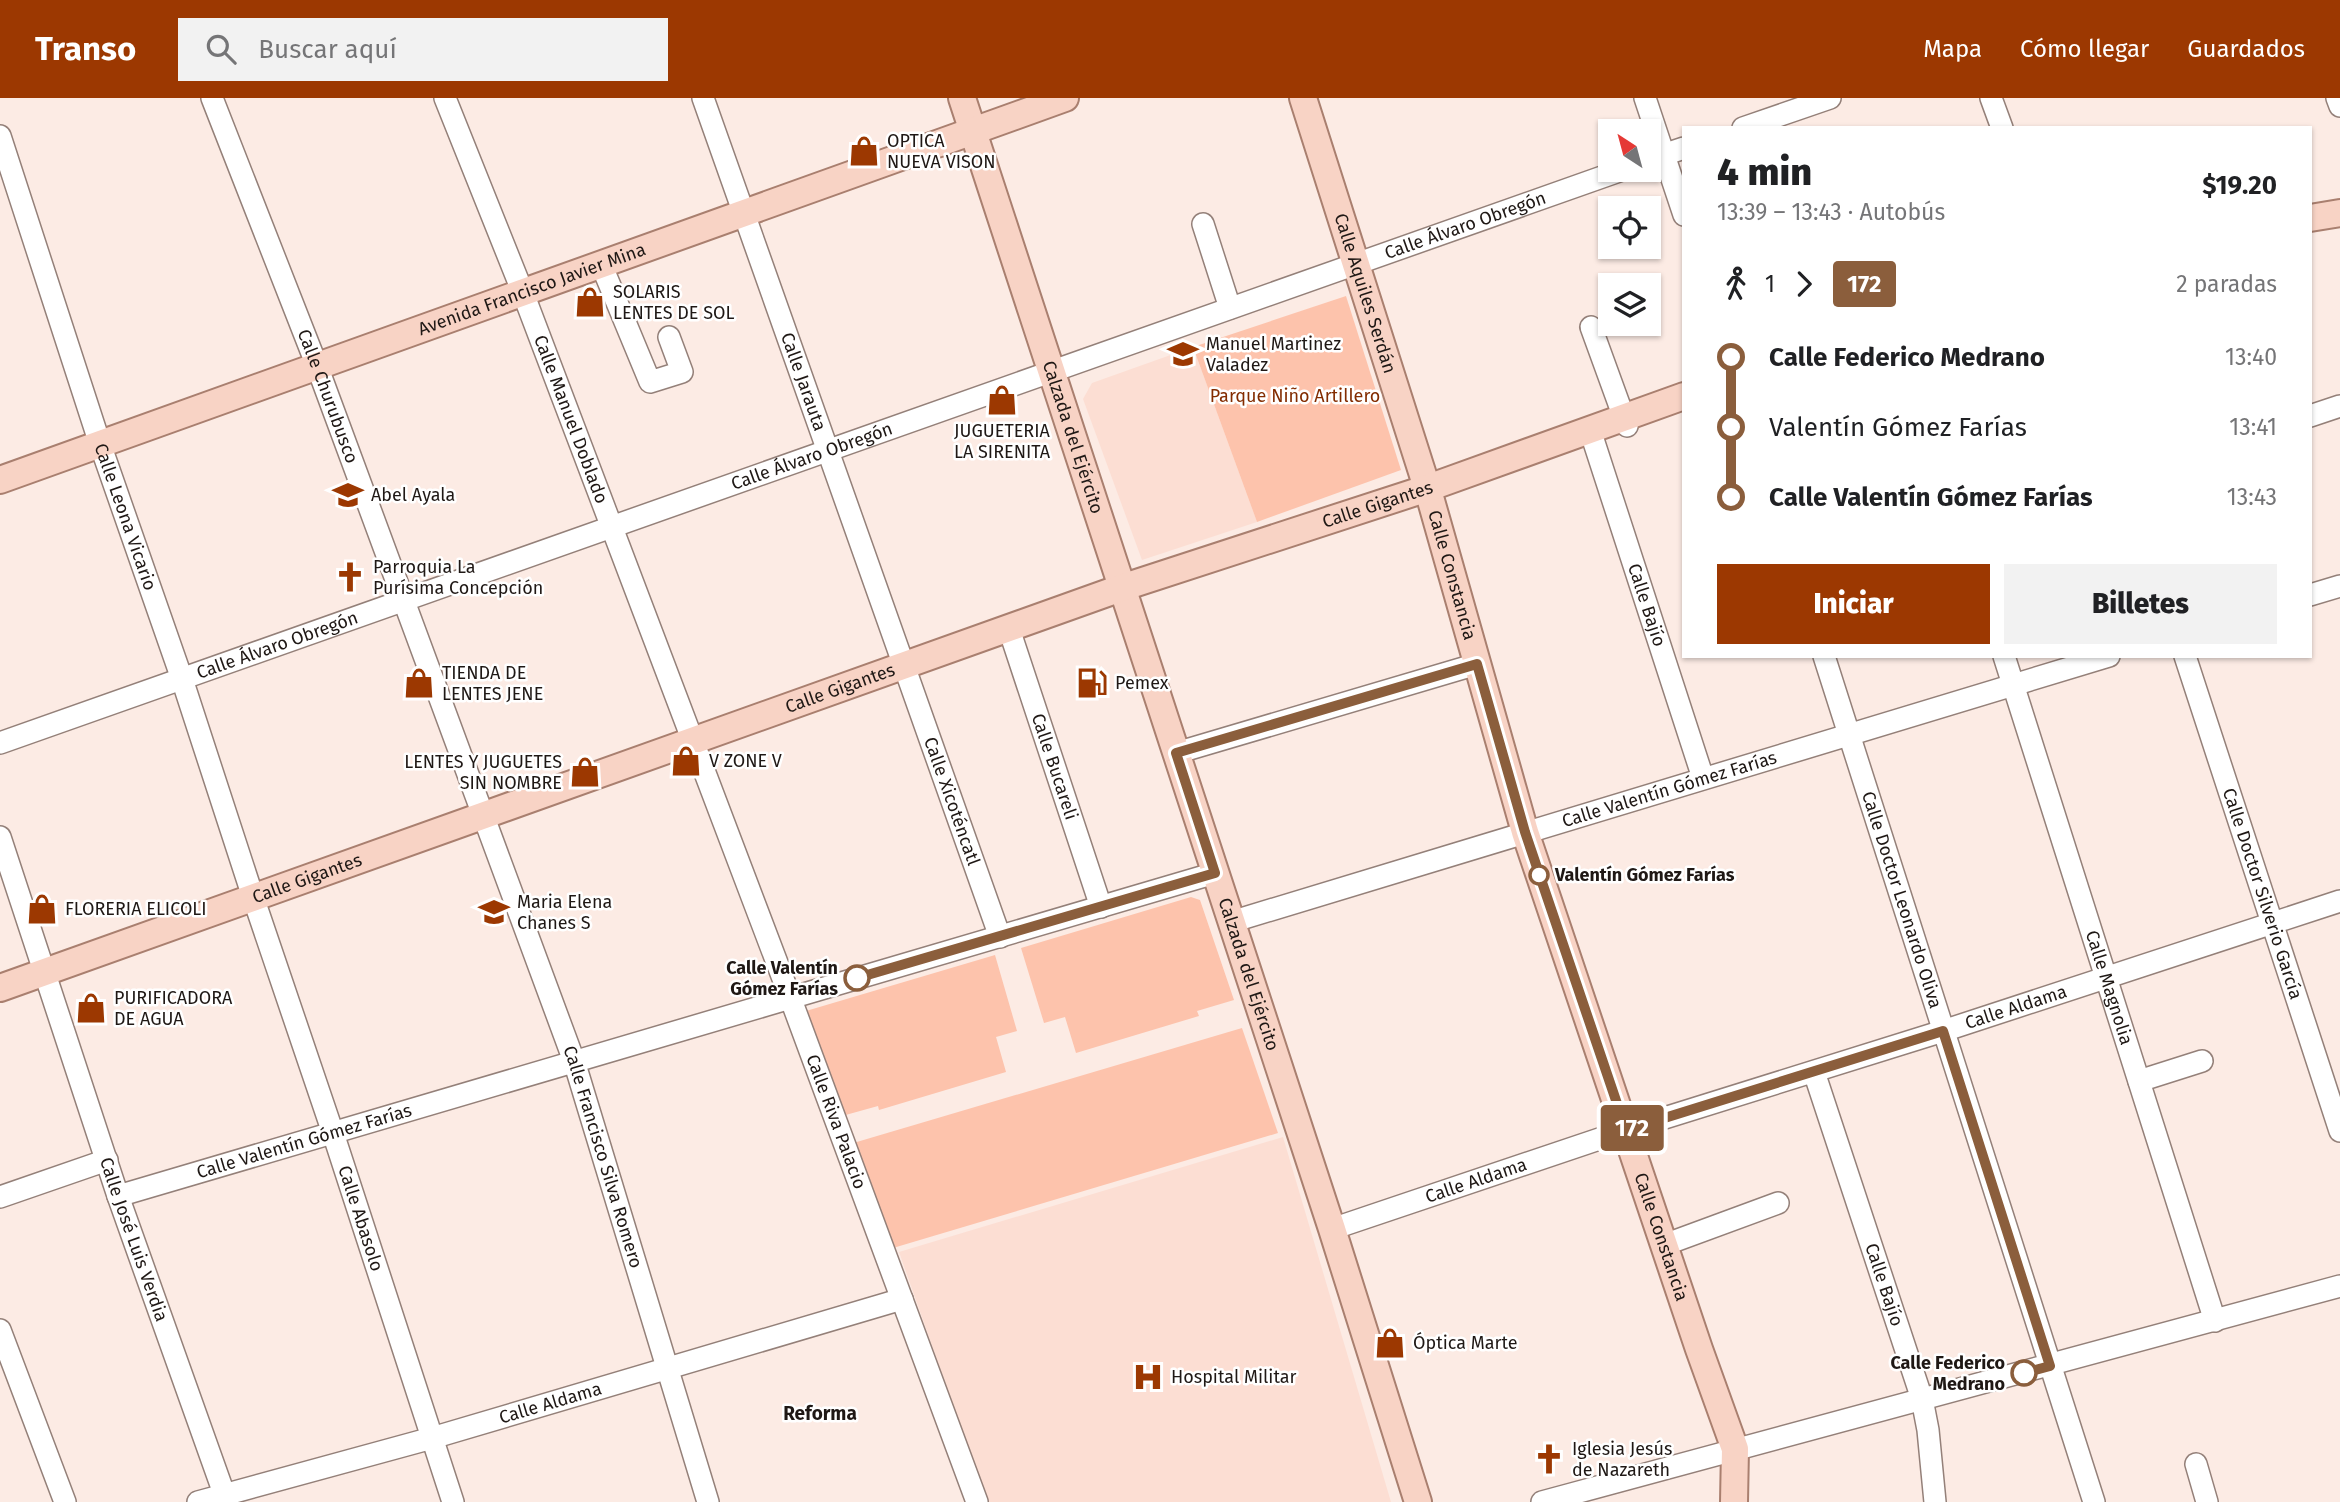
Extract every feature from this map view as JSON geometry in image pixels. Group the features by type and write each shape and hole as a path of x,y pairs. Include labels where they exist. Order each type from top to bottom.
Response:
{"main road":[{"name":"Calzada del Ejército","path":"962,98 1332,1230 1418,1502"},
{"name":"Avenida Francisco Javier Mina","path":"0,480 1065,98"},
{"name":"Calle Aquiles Serdán","path":"1303,98 1427,488"},
{"path":"2312,218 2340,213"},
{"name":"Calle Gigantes","path":"0,988 1121,589 1427,488 1590,430 1626,422 1682,397"},
{"name":"Calle Constancia","path":"1427,488 1525,832 1735,1448 1734,1502"}],"street":[{"name":"Calle Churubusco","path":"212,98 317,366 484,816"},
{"name":"Calle Manuel Doblado","path":"445,98 523,293 693,742"},
{"name":"Calle Jarauta","path":"702,98 902,667"},
{"path":"1645,98 1682,209"},
{"path":"1749,126 1830,98"},
{"path":"1992,98 2001,126"},
{"path":"2337,98 2340,106"},
{"name":"Calle Leona Vicario","path":"0,136 100,444 182,679 253,897"},
{"name":"Calle Álvaro Obregón","path":"0,743 1598,178"},
{"path":"1203,224 1230,307"},
{"path":"601,264 650,382 682,372 668,337"},
{"path":"1591,327 1626,422"},
{"path":"2312,415 2340,406"},
{"name":"Calle Bajío","path":"1590,430 1703,778"},
{"path":"2312,594 2340,586"},
{"name":"Calle Bucareli","path":"1009,629 1101,907"},
{"name":"Calle Doctor Leonardo Oliva","path":"1825,658 2094,1502"},
{"name":"Calle Magnolia","path":"2005,658 2215,1321"},
{"name":"Calle Valentín Gómez Farías","path":"1231,922 2102,658"},
{"name":"Calle Doctor Silverio García","path":"2187,658 2340,1131"},
{"path":"1176,753 1477,664"},
{"name":"Calle Xicoténcatl","path":"902,667 1000,937"},
{"name":"Calle Riva Palacio","path":"693,742 977,1502"},
{"name":"Calle Francisco Silva Romero","path":"484,816 574,1062 708,1502"},
{"name":"Calle José Luis Verdia","path":"0,836 118,1196 226,1498"},
{"name":"Calle Valentín Gómez Farías","path":"118,1196 1215,873"},
{"name":"Calle Abasolo","path":"253,897 453,1502"},
{"name":"Calle Aldama","path":"1332,1230 1626,1130 1943,1031 2340,901"},
{"path":"2139,1081 2202,1061"},
{"name":"Calle Bajío","path":"1814,1072 1922,1399 1935,1502"},
{"path":"0,1197 107,1160"},
{"path":"1664,1245 1777,1203"},
{"path":"1542,1502 2340,1286"},
{"name":"Calle Aldama","path":"198,1502 226,1498 902,1299"},
{"path":"0,1330 65,1502"},
{"path":"2196,1464 2207,1502"}],"shaded area":[{"path":"1193,347 1257,522 1142,560 1083,399 1092,383"},
{"name":"Hospital Militar","path":"1283,1137 1391,1502 987,1502 899,1252"}],"green space":[{"name":"Parque Niño Artillero","path":"1346,296 1401,470 1257,522 1193,347"},
{"path":"1191,897 1200,900 1234,1000 1197,1011 1199,1016 1076,1053 1065,1017 1044,1023 1021,948"},
{"path":"995,955 1017,1031 996,1037 1006,1072 879,1110 878,1106 842,1116 806,1011"},
{"path":"1242,1028 1278,1133 893,1248 850,1144"}],"bus line":[{"name":"172","path":"857,978 1215,873 1176,753 1477,664 1525,832 1626,1130 1943,1031 2050,1366 2024,1373"}],"place":[{"name":"OPTICA NUEVA VISON","path":"864,151"},
{"name":"SOLARIS LENTES DE SOL","path":"590,302"},
{"name":"Manuel Martinez Valadez","path":"1183,354"},
{"name":"JUGUETERIA LA SIRENITA","path":"1002,400"},
{"name":"Abel Ayala","path":"348,495"},
{"name":"Parroquia La Purísima Concepción","path":"350,577"},
{"name":"TIENDA DE LENTES JENE","path":"419,683"},
{"name":"Pemex","path":"1092,683"},
{"name":"V ZONE V","path":"686,761"},
{"name":"LENTES Y JUGUETES SIN NOMBRE","path":"585,772"},
{"name":"Valentín Gómez Farías","path":"1539,875"},
{"name":"FLORERIA ELICOLI","path":"42,909"},
{"name":"Maria Elena Chanes S","path":"494,912"},
{"name":"Calle Valentín Gómez Farías","path":"857,978"},
{"name":"PURIFICADORA DE AGUA","path":"91,1008"},
{"name":"Óptica Marte","path":"1390,1343"},
{"name":"Calle Federico Medrano","path":"2024,1373"},
{"name":"Hospital Militar","path":"1148,1377"},
{"name":"Iglesia Jesús de Nazareth","path":"1549,1459"}],"district":[{"name":"Reforma","path":"820,1413"}]}
